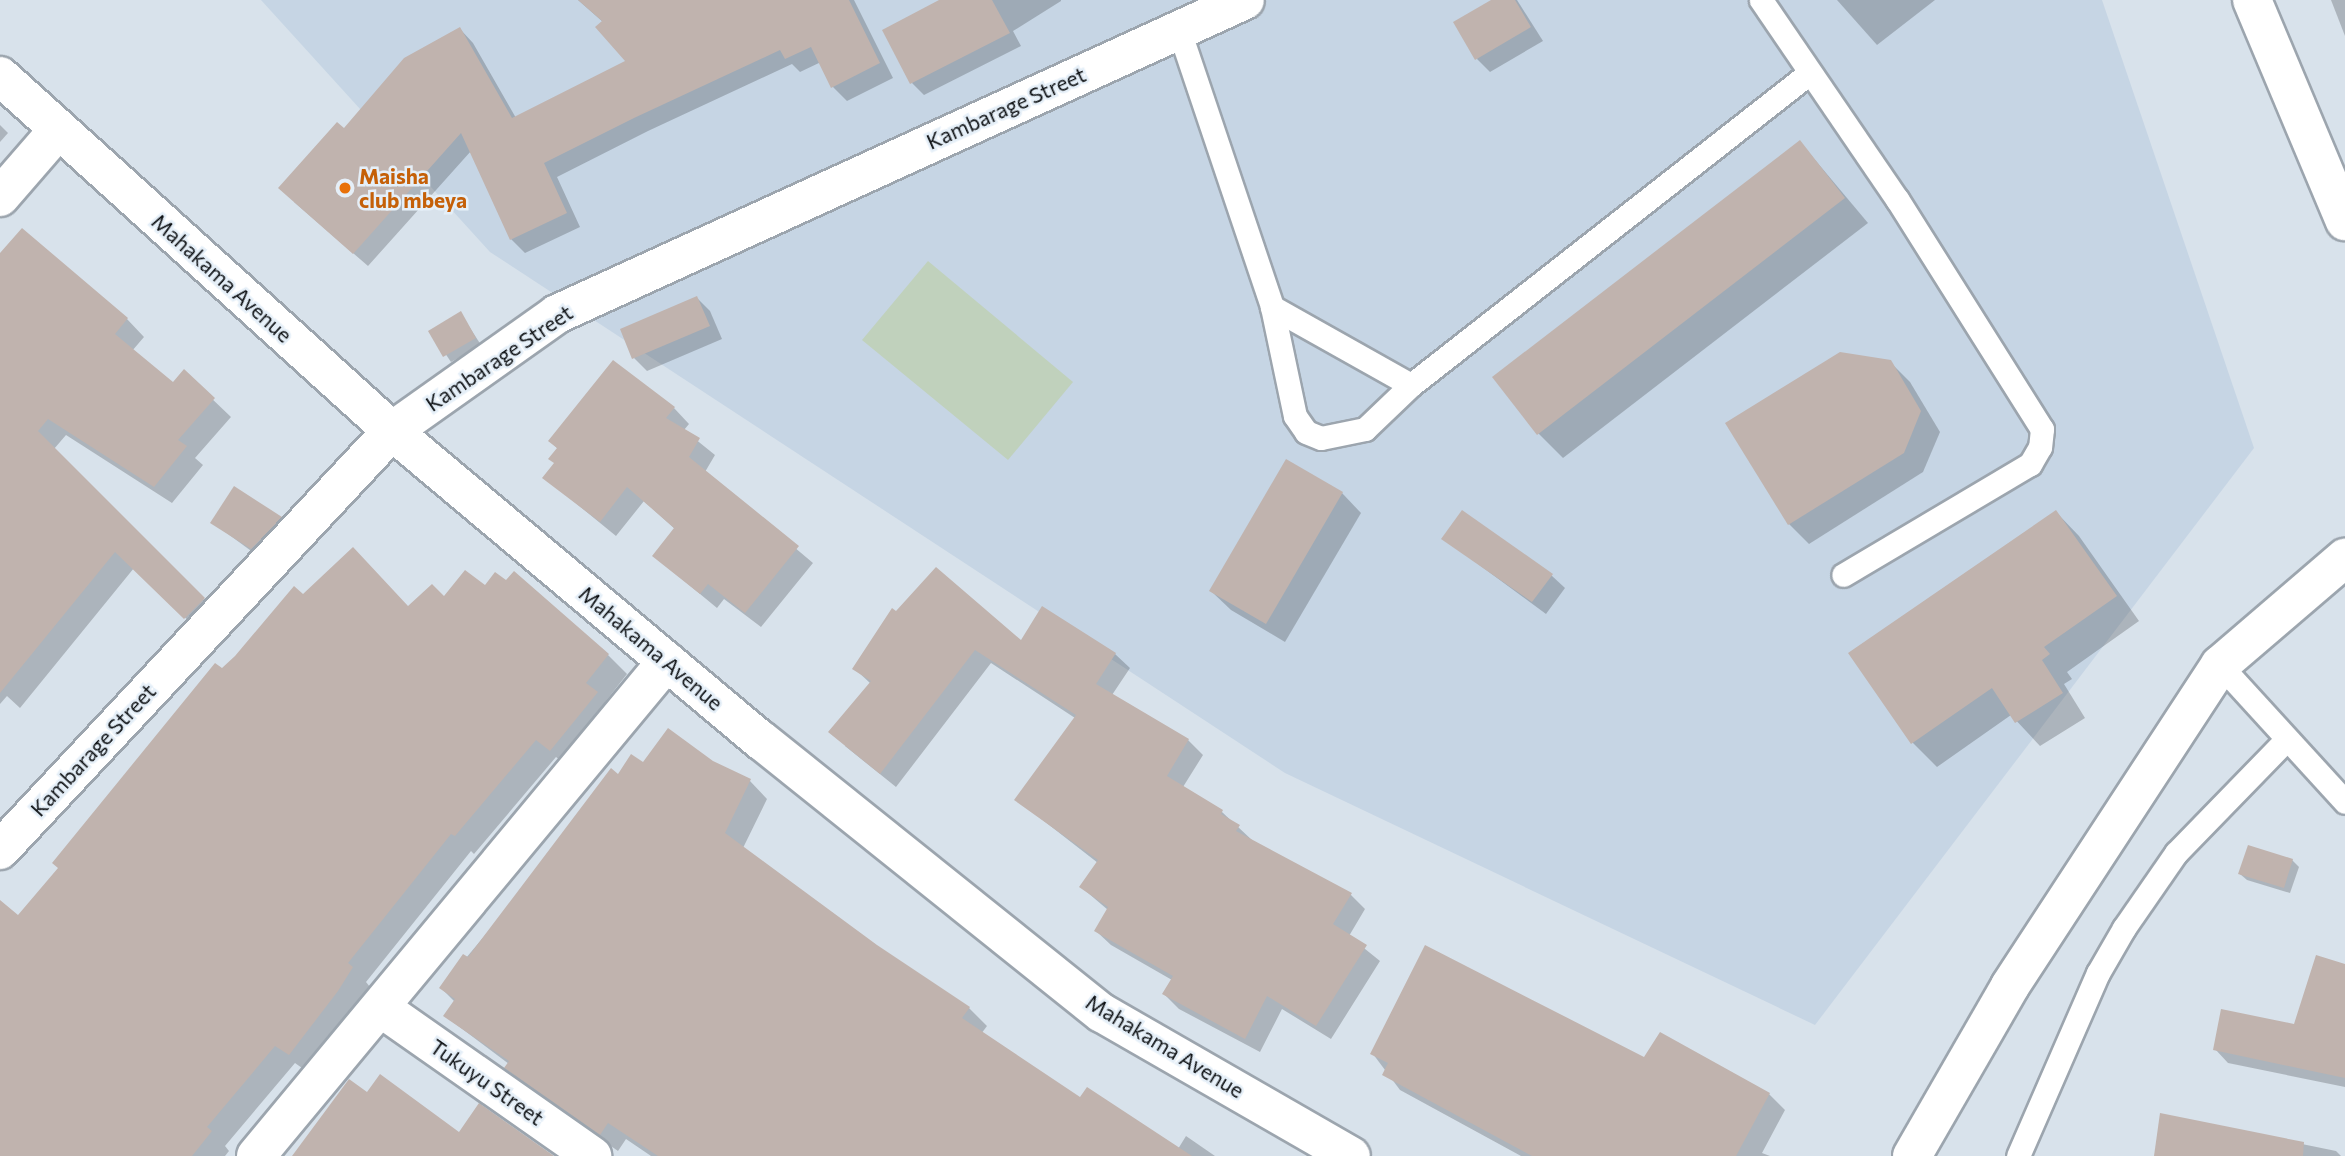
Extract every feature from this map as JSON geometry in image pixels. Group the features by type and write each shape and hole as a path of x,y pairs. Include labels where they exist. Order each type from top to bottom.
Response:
{"street":[{"name":"Kambarage Street","path":"0,850 392,431 558,314 1245,0"},
{"path":"2252,0 2343,211"},
{"name":"Mahakama Avenue","path":"0,76 392,431 667,661 1102,1013 1351,1156"},
{"path":"0,197 58,130"},
{"path":"1912,1156 2011,986 2220,665 2345,558"},
{"path":"256,1156 667,661"},
{"name":"Tukuyu Street","path":"381,1008 592,1156"}],"lane":[{"path":"1761,0 1808,74 1897,199 2042,429 2040,447 2030,464 1843,575"},
{"path":"1179,30 1272,307 1295,416 1306,432 1337,438 1365,429 1411,385 1808,74"},
{"path":"1272,307 1411,385"},
{"path":"2220,665 2345,802"},
{"path":"2018,1156 2098,973 2124,928 2176,853 2287,739"}],"shaded area":[{"path":"261,0 2102,0 2254,448 1815,1025 1285,773 490,252"}],"green space":[{"path":"928,261 1073,382 1008,460 862,340"}],"building":[{"path":"578,0 849,0 880,63 831,88 811,47 785,59 780,50 634,118 544,163 567,213 510,240 461,133 353,254 278,188 337,122 344,128 404,58 460,27 512,118 625,61 595,27 602,21"},
{"path":"939,0 992,0 1010,33 910,84 882,30"},
{"path":"1491,0 1515,0 1531,27 1475,60 1453,22"},
{"path":"1800,140 1845,198 1537,435 1492,377"},
{"path":"22,228 128,318 115,334 173,382 184,369 215,398 178,440 187,446 154,487 48,419 38,431 205,598 184,619 115,552 0,693 0,253"},
{"path":"697,296 710,326 632,359 620,329"},
{"path":"461,311 476,338 443,357 428,331"},
{"path":"1840,352 1891,360 1921,411 1904,453 1788,525 1725,423"},
{"path":"613,360 675,407 666,418 700,438 689,457 799,546 745,613 708,584 700,594 652,556 674,528 627,487 600,522 542,478 554,463 548,459 557,448 548,441"},
{"path":"1286,459 1343,492 1266,624 1209,591"},
{"path":"234,486 282,517 251,549 210,523"},
{"path":"1462,510 1553,574 1532,602 1441,539"},
{"path":"2056,510 2117,596 2044,647 2050,654 2042,660 2063,693 2015,723 1992,688 1911,744 1848,653"},
{"path":"353,547 408,606 432,584 444,596 465,570 485,585 495,572 506,580 514,571 609,654 586,683 598,692 550,751 536,740 455,836 451,834 348,963 353,967 338,991 289,1055 275,1046 207,1127 212,1131 192,1156 0,1156 0,900 18,915 58,868 52,863 215,663 222,668 294,586 303,594"},
{"path":"936,567 1021,640 1042,606 1116,653 1096,684 1189,739 1167,776 1223,810 1221,814 1240,825 1236,831 1352,893 1333,924 1367,945 1316,1026 1267,996 1245,1039 1162,994 1173,976 1094,931 1108,907 1079,887 1098,860 1014,800 1076,715 975,650 880,774 828,732 871,681 852,669 892,608 896,611"},
{"path":"668,728 713,761 751,779 725,833 877,945 970,1007 962,1018 1080,1097 1087,1087 1192,1156 658,1156 608,1123 600,1135 504,1068 509,1061 443,1016 455,999 439,988 463,954 468,957 611,768 618,774 631,754 643,762"},
{"path":"2248,845 2293,859 2284,888 2238,874"},
{"path":"1425,945 1644,1057 1660,1032 1770,1093 1736,1156 1532,1156 1382,1075 1388,1063 1370,1054"},
{"path":"2316,955 2345,964 2345,1078 2213,1050 2221,1009 2294,1024"},
{"path":"380,1074 459,1132 479,1103 554,1156 292,1156 349,1079 367,1092"},
{"path":"2160,1113 2304,1142 2303,1156 2154,1156"}],"place":[{"name":"Maisha club mbeya","path":"345,188"}]}
